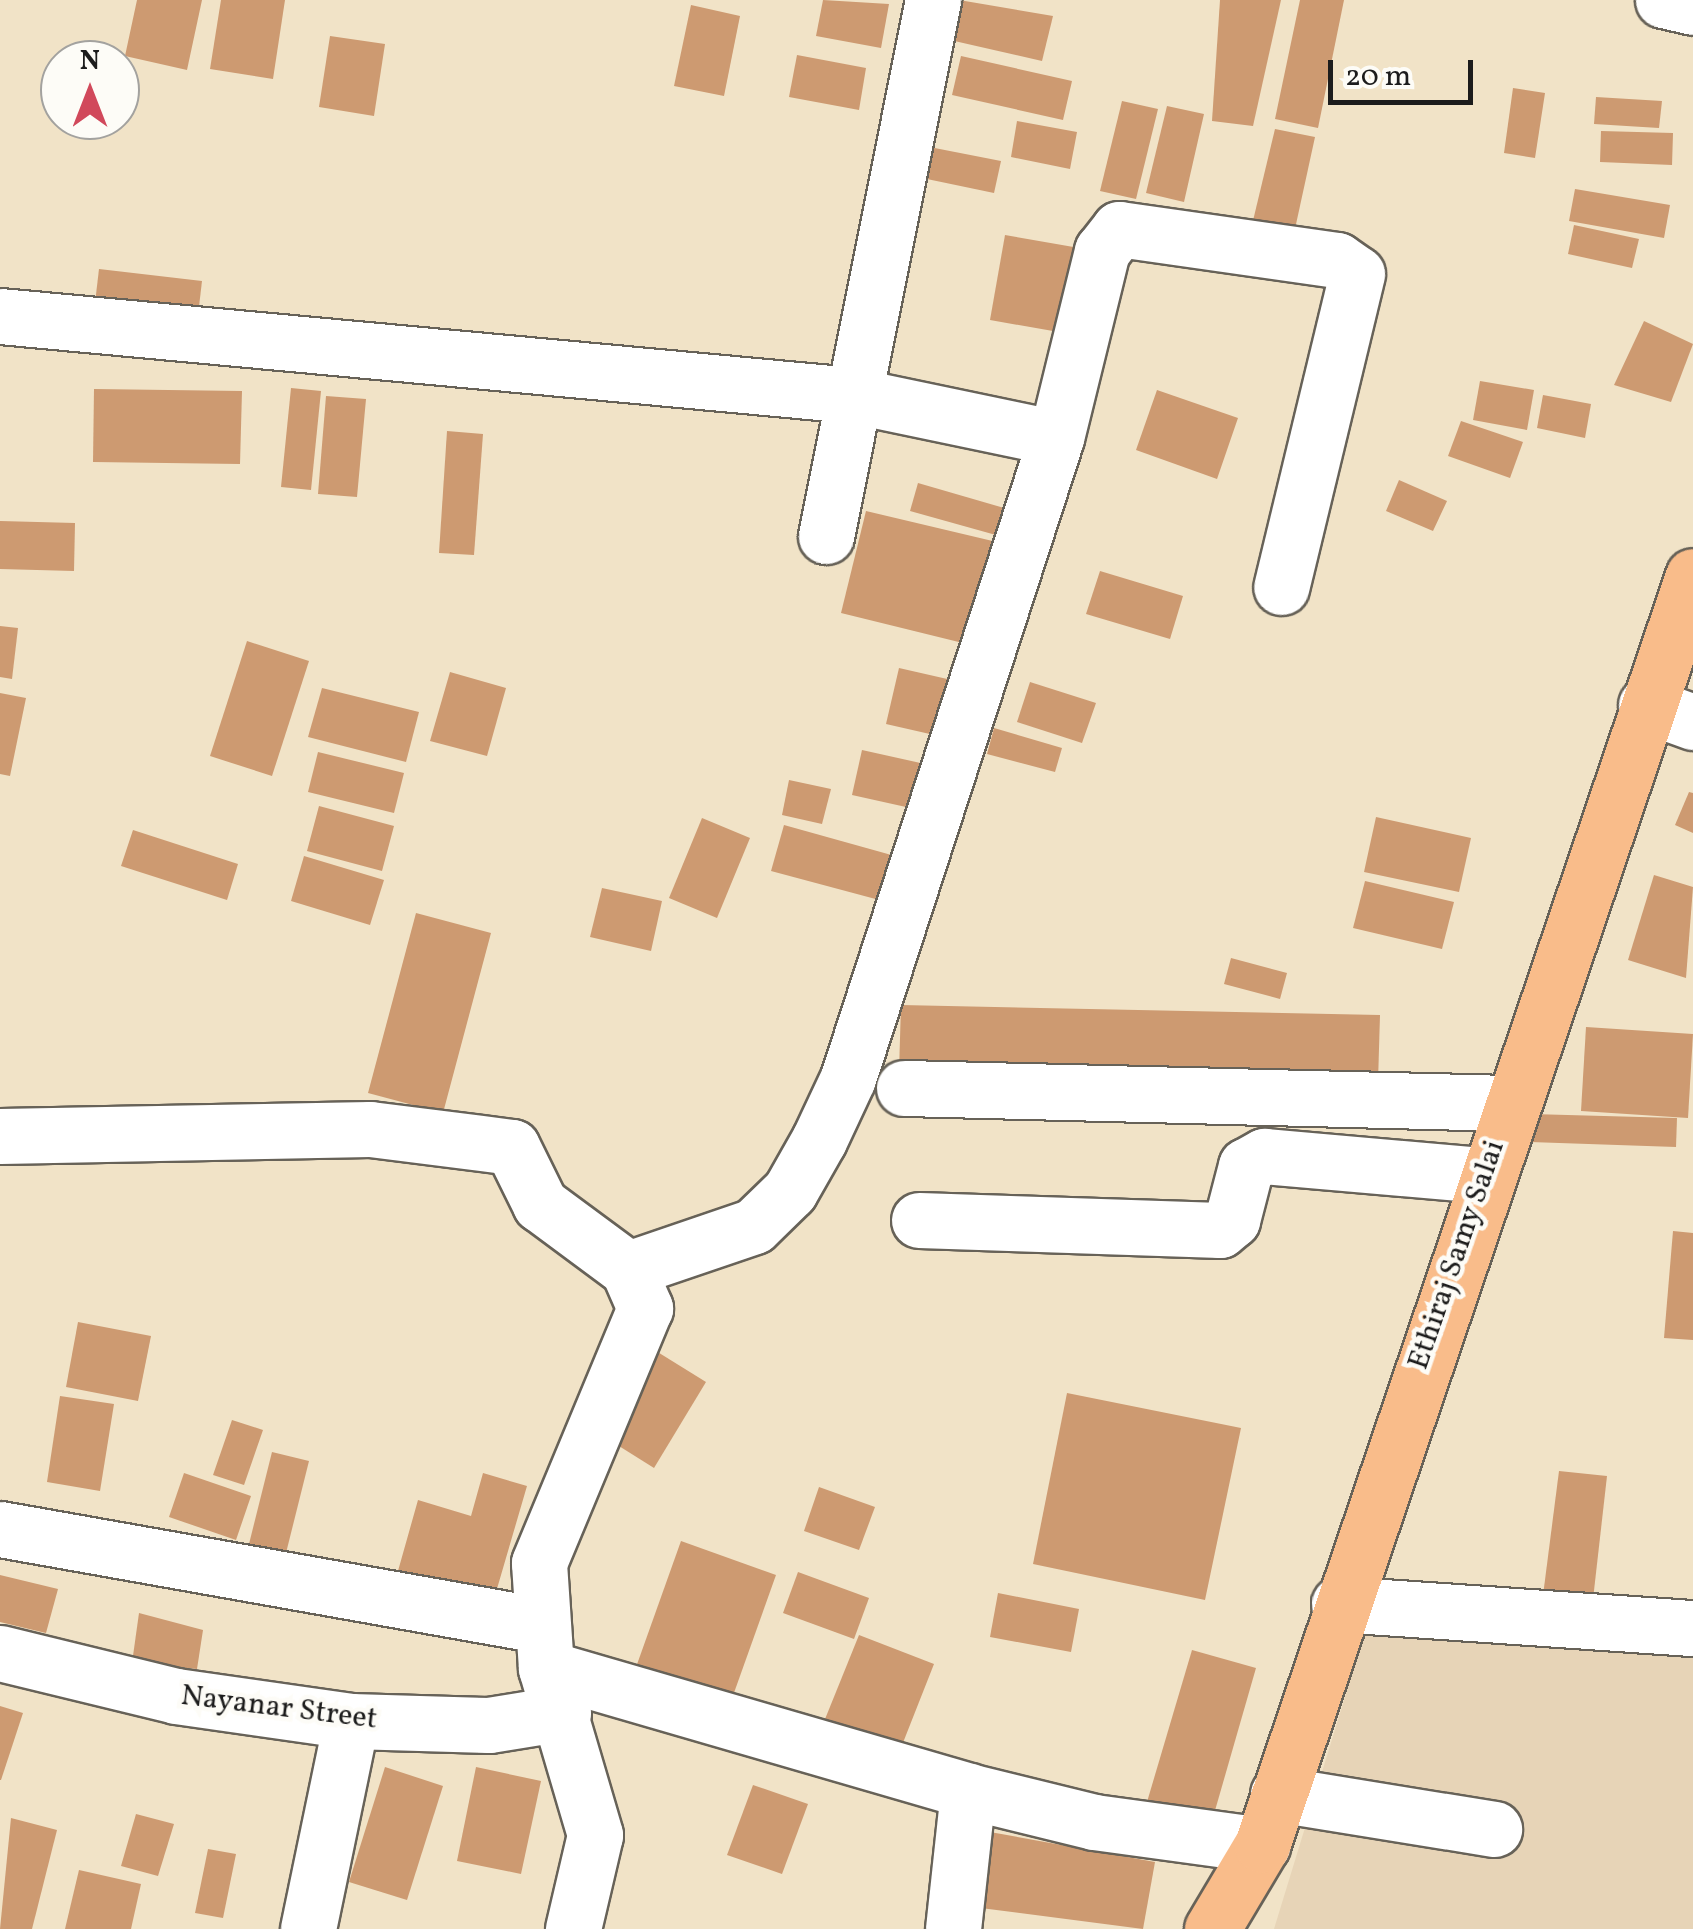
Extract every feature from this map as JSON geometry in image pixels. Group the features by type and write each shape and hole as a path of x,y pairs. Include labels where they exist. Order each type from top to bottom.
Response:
{"main road":[{"name":"Ethiraj Samy Salai","path":"1212,1929 1270,1820 1508,1103 1669,714 1693,576"}],"street":[{"path":"826,536 933,0"},
{"path":"1663,0 1693,7"},
{"path":"628,1269 754,1226 790,1191 848,1078 1056,438 1102,251 1119,229 1350,266 1358,295 1281,587"},
{"path":"0,316 852,395 1056,438"},
{"path":"904,1088 1508,1103"},
{"path":"0,1136 370,1129 512,1147 540,1204 628,1269 645,1308 550,1524 539,1563 550,1669 595,1835 573,1929"},
{"path":"919,1220 1220,1230 1232,1220 1246,1166 1264,1156 1483,1175"},
{"path":"0,1529 550,1669 968,1791 1094,1822 1270,1820 1494,1829"},
{"path":"1339,1604 1693,1628"},
{"name":"Nayanar Street","path":"0,1653 176,1696 351,1722 489,1726 550,1669"},
{"path":"308,1929 351,1722"},
{"path":"953,1929 968,1791"}],"shaded area":[{"path":"1367,1625 1693,1650 1693,1929 1274,1929"}],"building":[{"path":"137,0 202,0 187,70 140,59 140,40 128,40"},
{"path":"221,0 285,0 273,79 210,69"},
{"path":"823,0 889,4 881,48 816,36"},
{"path":"959,0 1053,16 1042,61 950,40"},
{"path":"1220,0 1281,0 1253,126 1212,121"},
{"path":"1300,0 1344,0 1318,128 1275,119"},
{"path":"691,5 740,16 724,96 674,86"},
{"path":"330,36 385,44 374,116 319,107"},
{"path":"797,55 866,68 859,110 789,97"},
{"path":"961,56 1072,81 1063,120 952,95"},
{"path":"1513,88 1545,93 1535,158 1504,153"},
{"path":"1596,97 1662,101 1659,128 1594,124"},
{"path":"1122,101 1158,109 1136,199 1100,191"},
{"path":"1167,106 1204,114 1184,202 1146,193"},
{"path":"1017,121 1077,132 1070,169 1011,157"},
{"path":"1275,129 1315,137 1293,238 1251,229"},
{"path":"1601,131 1673,133 1672,165 1600,162"},
{"path":"909,143 1001,161 994,193 903,174"},
{"path":"1575,189 1670,205 1664,238 1569,221"},
{"path":"1574,225 1639,239 1632,268 1568,254"},
{"path":"1005,235 1085,249 1070,334 990,320"},
{"path":"99,269 202,281 198,315 95,303"},
{"path":"1644,321 1693,344 1671,402 1614,385"},
{"path":"1480,381 1534,390 1527,430 1473,420"},
{"path":"291,388 321,391 311,490 281,487"},
{"path":"94,389 242,391 240,464 93,462"},
{"path":"1157,390 1238,418 1217,479 1136,450"},
{"path":"1543,395 1591,404 1585,438 1537,428"},
{"path":"326,396 366,399 357,497 318,494"},
{"path":"1461,421 1523,442 1510,478 1448,456"},
{"path":"447,431 483,434 474,555 439,553"},
{"path":"1399,480 1447,501 1433,531 1386,511"},
{"path":"918,483 1011,510 1003,537 910,511"},
{"path":"866,511 1001,543 975,646 841,613"},
{"path":"0,521 75,523 74,571 0,569"},
{"path":"1100,571 1183,596 1170,639 1086,614"},
{"path":"0,626 18,628 12,679 0,677"},
{"path":"247,641 309,661 272,776 210,756"},
{"path":"899,668 956,681 943,737 886,724"},
{"path":"450,672 506,688 487,756 430,741"},
{"path":"1030,682 1096,703 1082,743 1017,722"},
{"path":"322,688 419,712 406,762 308,737"},
{"path":"0,693 26,698 10,776 0,774"},
{"path":"994,728 1062,748 1055,772 987,754"},
{"path":"862,750 934,766 924,811 852,795"},
{"path":"318,752 404,773 394,813 308,792"},
{"path":"789,780 831,789 822,824 782,815"},
{"path":"1689,792 1693,793 1693,833 1675,825"},
{"path":"319,806 394,826 382,871 307,851"},
{"path":"1376,817 1471,838 1459,892 1364,872"},
{"path":"702,818 750,838 717,918 669,898"},
{"path":"784,825 895,856 883,901 771,871"},
{"path":"133,830 238,864 227,900 121,866"},
{"path":"304,856 384,880 370,925 291,901"},
{"path":"1654,875 1693,887 1686,978 1628,960"},
{"path":"1365,881 1454,902 1442,949 1353,928"},
{"path":"602,888 662,901 651,951 590,937"},
{"path":"416,913 491,933 443,1113 368,1093"},
{"path":"1231,958 1287,973 1280,999 1224,984"},
{"path":"901,1005 1380,1015 1378,1082 899,1072"},
{"path":"1586,1027 1693,1034 1688,1118 1581,1111"},
{"path":"1531,1114 1677,1118 1676,1147 1530,1142"},
{"path":"1673,1231 1693,1233 1693,1340 1664,1338"},
{"path":"78,1322 151,1336 138,1401 66,1387"},
{"path":"656,1351 706,1382 654,1468 603,1436"},
{"path":"1067,1393 1241,1428 1205,1600 1033,1564"},
{"path":"60,1396 114,1404 100,1491 47,1482"},
{"path":"232,1420 263,1430 244,1485 213,1475"},
{"path":"272,1452 309,1461 286,1553 249,1544"},
{"path":"1559,1471 1607,1476 1591,1617 1541,1611"},
{"path":"184,1473 251,1496 236,1540 169,1517"},
{"path":"483,1473 527,1486 494,1599 398,1571 418,1500 471,1516"},
{"path":"819,1487 875,1507 859,1550 804,1531"},
{"path":"681,1541 776,1575 730,1704 635,1670"},
{"path":"798,1572 869,1598 854,1639 783,1613"},
{"path":"0,1575 58,1589 46,1633 0,1622"},
{"path":"998,1593 1079,1609 1071,1652 990,1637"},
{"path":"139,1613 203,1630 197,1669 132,1663"},
{"path":"859,1635 934,1664 895,1763 819,1734"},
{"path":"1192,1650 1256,1668 1212,1821 1147,1802"},
{"path":"0,1706 23,1713 1,1780 0,1780"},
{"path":"385,1767 443,1786 407,1900 349,1882"},
{"path":"476,1767 541,1781 521,1874 457,1861"},
{"path":"753,1785 808,1804 782,1874 727,1855"},
{"path":"136,1814 174,1824 158,1876 121,1866"},
{"path":"11,1818 57,1830 32,1929 0,1929"},
{"path":"979,1830 1155,1862 1143,1929 965,1906"},
{"path":"208,1849 236,1854 223,1918 195,1913"},
{"path":"79,1870 141,1884 131,1929 65,1929"}]}
